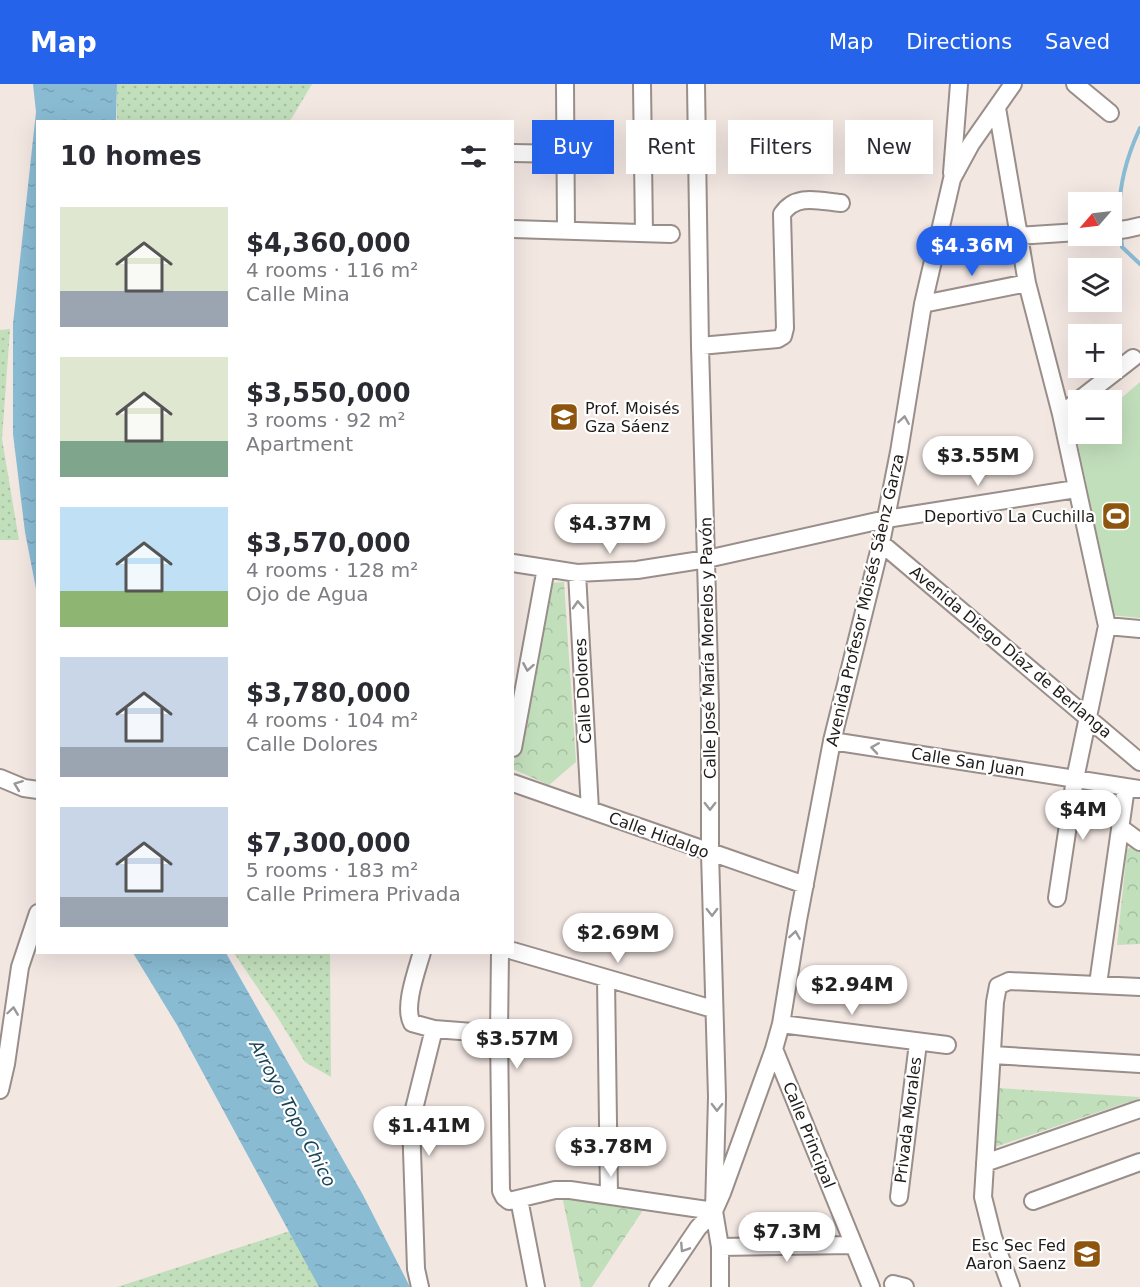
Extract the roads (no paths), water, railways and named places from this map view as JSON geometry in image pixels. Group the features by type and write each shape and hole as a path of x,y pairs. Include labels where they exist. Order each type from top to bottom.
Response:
{"street":[{"path":"565,84 565,120"},
{"path":"642,84 644,233"},
{"name":"Calle José María Morelos y Pavón","path":"696,84 700,346 710,705 713,1009 717,1097 714,1211 720,1246 720,1287"},
{"path":"952,179 959,84"},
{"name":"Avenida Profesor Moisés Sáenz Garza","path":"658,1287 698,1228 714,1211 726,1184 774,1049 781,1024 832,741 881,543 899,452 923,304 952,179 971,144 1013,84"},
{"path":"1075,84 1110,113"},
{"path":"997,108 1027,284 1060,414 1107,626 1075,778 1057,898"},
{"path":"514,153 532,153"},
{"path":"565,174 566,230"},
{"path":"700,346 778,339 783,336 785,328 782,214 788,205 798,200 841,203"},
{"path":"514,229 671,234"},
{"path":"1017,236 1068,233"},
{"path":"923,304 1027,284"},
{"path":"1060,414 1133,358"},
{"path":"514,563 577,573 637,570 707,559 886,519 1076,489"},
{"name":"Avenida Diego Díaz de Berlanga","path":"881,543 1140,762"},
{"path":"514,743 546,568"},
{"name":"Calle Dolores","path":"577,573 590,810"},
{"path":"1107,626 1140,629"},
{"name":"Calle San Juan","path":"832,741 1133,788"},
{"path":"0,778 24,788 36,790"},
{"name":"Calle Hidalgo","path":"514,783 805,885"},
{"path":"1098,984 1121,828 1133,788"},
{"path":"1121,828 1140,842"},
{"path":"0,1090 6,1064 8,986 20,967 36,919"},
{"path":"422,954 409,1004 409,1017 414,1024 434,1029 499,1034"},
{"path":"504,954 499,1034 501,1191 504,1197 514,1200 555,1190 570,1190 714,1211"},
{"path":"512,954 713,1009"},
{"path":"606,979 609,1195"},
{"path":"1011,1287 985,1212 983,1197 996,991 1001,983 1009,981 1140,987"},
{"path":"781,1024 946,1045"},
{"path":"420,1287 416,1269 411,1121 434,1029"},
{"name":"Privada Morales","path":"898,1197 918,1043"},
{"name":"Calle Principal","path":"774,1049 871,1287"},
{"path":"992,1055 1140,1064"},
{"path":"985,1163 1140,1109"},
{"path":"1033,1201 1140,1162"},
{"path":"514,1200 536,1287"},
{"path":"720,1246 854,1245"}],"water":[{"path":"33,84 117,84 116,120 36,120 36,589 25,532 13,434 13,324 36,112"},
{"name":"Arroyo Topo Chico","path":"134,954 227,954 363,1195 410,1287 319,1287 177,1025"}],"waterway":[{"path":"1121,192 1131,151 1140,128"},
{"path":"1122,246 1140,264"}],"place":[{"name":"Prof. Moisés Gza Sáenz","path":"564,417"},
{"name":"Deportivo La Cuchilla","path":"1116,516"},
{"name":"Esc Sec Fed Aaron Saenz","path":"1087,1254"}]}
